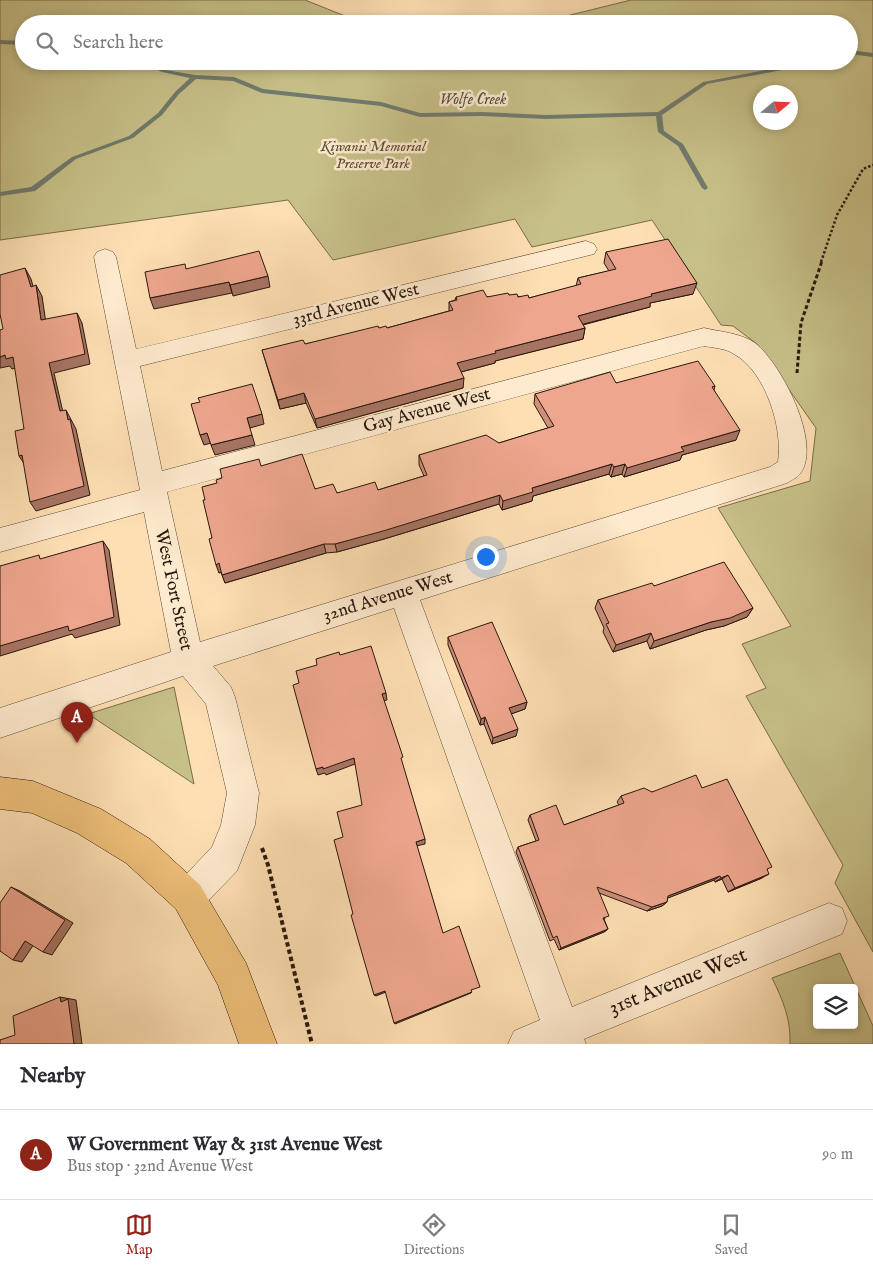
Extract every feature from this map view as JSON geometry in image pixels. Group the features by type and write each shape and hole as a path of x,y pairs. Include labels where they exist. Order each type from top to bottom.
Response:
{"main road":[{"path":"0,793 33,797 89,820 138,851 188,897 234,976 258,1044"}],"street":[{"name":"33rd Avenue West","path":"127,360 586,249"},
{"name":"West Fort Street","path":"105,257 188,659 220,697 243,793 238,825 225,859 188,897"},
{"name":"Gay Avenue West","path":"0,540 152,492 704,337 729,342 747,349 760,364 788,418"},
{"name":"32nd Avenue West","path":"0,723 188,659 778,475 790,468 793,456 788,418"},
{"path":"402,592 564,1037"},
{"name":"31st Avenue West","path":"527,1044 564,1037 829,921"}],"path":[{"path":"788,418 795,396 801,323 837,215 863,169 873,165"},
{"path":"262,847 312,1044"}],"green space":[{"name":"Kiwanis Memorial Preserve Park","path":"0,0 305,0 342,15 15,15 15,70 858,70 858,15 570,15 631,0 873,0 873,952 835,883 843,865 746,696 766,688 742,644 791,626 718,508 810,481 816,428 757,344 733,326 721,325 652,220 532,247 515,219 333,260 288,200 0,240"},
{"path":"174,687 194,784 88,714"},
{"path":"840,953 854,984 813,984 813,1029 858,1029 858,993 873,1026 873,1044 790,1044 786,1010 772,978"}],"building":[{"path":"668,239 697,283 651,294 652,296 578,316 585,328 495,351 496,353 457,363 464,378 315,419 304,393 278,400 262,350 303,340 305,344 378,326 379,328 386,326 387,328 453,310 449,302 457,300 456,297 483,290 487,297 508,293 509,295 517,294 518,297 528,295 529,298 581,284 578,278 616,269 606,252"},
{"path":"259,251 268,276 230,285 229,282 150,298 145,272 185,264 186,269"},
{"path":"25,268 31,287 36,285 41,320 77,313 85,354 49,363 60,411 66,410 68,420 70,419 84,486 30,502 22,455 19,456 15,431 24,429 13,357 6,359 5,355 0,357 0,330 3,329 0,314 0,275"},
{"path":"698,361 715,386 712,387 740,430 681,447 684,451 627,468 625,464 614,467 612,464 532,488 533,492 503,501 500,495 383,531 335,544 324,544 222,575 219,563 216,565 209,539 212,538 203,500 205,500 202,487 217,483 216,480 222,478 220,469 259,459 261,466 302,454 315,489 333,484 337,493 375,482 378,490 427,475 419,455 486,435 499,443 554,426 535,394 610,372 616,383"},
{"path":"252,384 262,414 247,418 252,435 211,445 207,433 200,435 191,404 200,402 198,398"},
{"path":"103,541 114,617 69,631 68,626 0,646 0,566 39,555 40,559"},
{"path":"724,562 753,608 730,618 711,622 654,641 651,633 616,645 606,624 609,623 598,600 652,583 654,586"},
{"path":"492,622 527,702 509,708 518,729 493,738 485,717 481,719 448,637"},
{"path":"371,646 386,693 382,694 403,757 401,758 425,839 416,842 443,933 459,926 480,987 471,990 472,992 394,1023 385,991 374,995 351,915 353,914 334,840 343,837 337,812 362,805 354,758 323,769 323,767 316,769 293,685 299,683 296,671 317,665 316,659 339,652 340,655"},
{"path":"696,775 702,788 727,779 772,867 767,869 769,874 735,888 728,875 721,878 720,876 668,896 667,902 652,907 597,887 609,916 603,918 608,929 561,948 557,936 553,938 518,847 539,840 530,815 556,805 564,825 624,803 621,796 644,788 652,792"},
{"path":"11,887 65,920 43,952 25,941 13,960 0,951 0,903"},
{"path":"60,997 61,1002 68,999 74,1044 0,1044 0,1040 15,1035 13,1016"}],"waterway":[{"name":"Wolfe Creek","path":"0,42 15,43"},
{"name":"Wolfe Creek","path":"858,53 873,55"},
{"name":"Wolfe Creek","path":"162,70 195,77"},
{"name":"Wolfe Creek","path":"659,114 705,83 772,70"},
{"path":"0,194 33,189 74,158 131,137 160,114 177,93 195,77"},
{"name":"Wolfe Creek","path":"195,77 234,79 262,91 381,104 420,115 482,114 546,117 659,114"},
{"path":"659,114 661,132 681,145 705,188"}],"place":[{"name":"W Government Way & 31st Avenue West","path":"77,743"}]}
